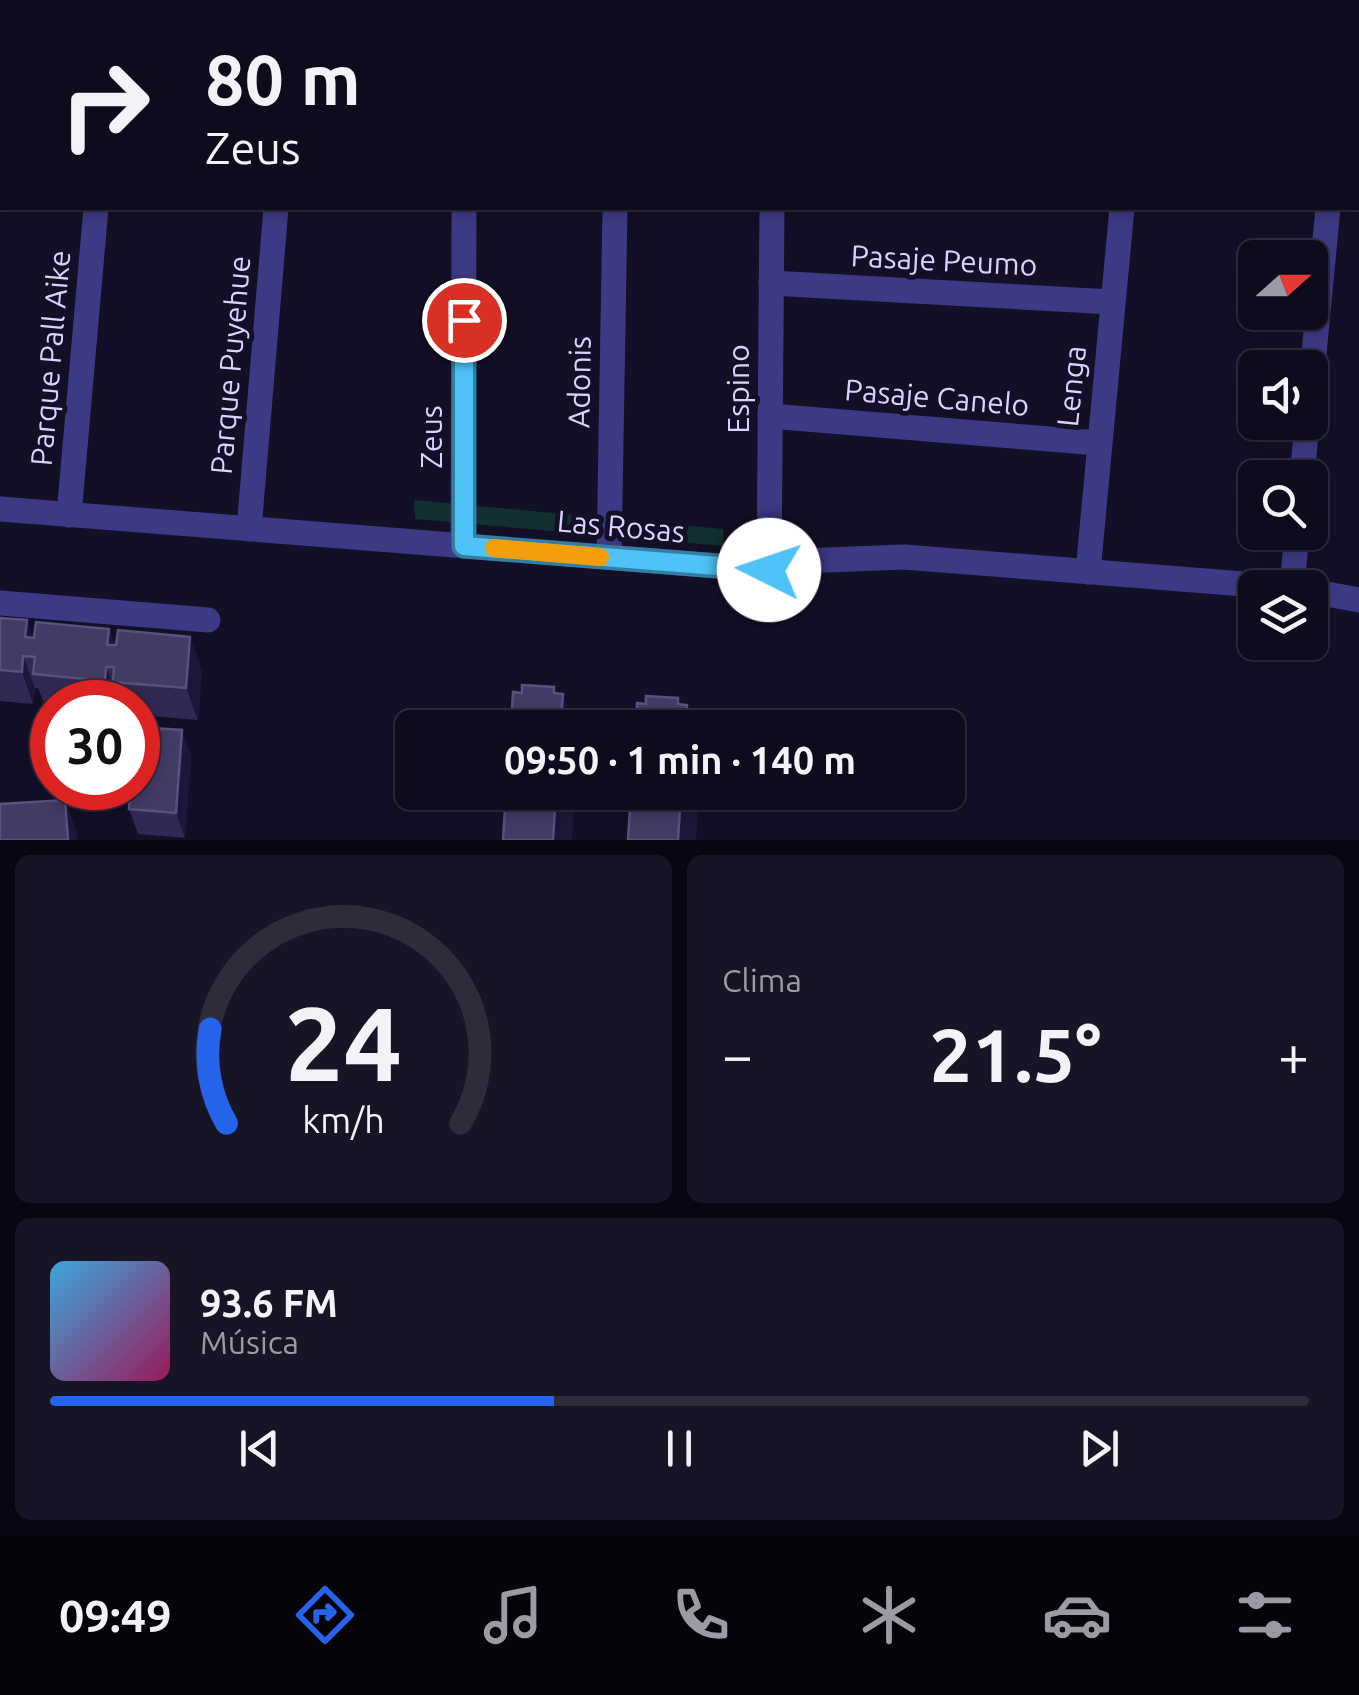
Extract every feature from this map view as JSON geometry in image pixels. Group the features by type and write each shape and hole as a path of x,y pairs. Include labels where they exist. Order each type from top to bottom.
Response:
{"street":[{"name":"Parque Pall Aike","path":"69,514 96,210"},
{"name":"Parque Puyehue","path":"249,529 276,210"},
{"name":"Zeus","path":"464,210 464,546"},
{"name":"Adonis","path":"609,557 615,210"},
{"name":"Espino","path":"769,570 772,210"},
{"name":"Lenga","path":"1088,572 1122,210"},
{"path":"1314,350 1328,210"},
{"name":"Pasaje Peumo","path":"771,283 1112,302"},
{"name":"Pasaje Canelo","path":"770,416 1098,443"},
{"name":"Las Rosas","path":"0,509 769,570 800,561 852,556 1238,583"},
{"path":"1328,594 1359,600"},
{"path":"0,602 208,620"}],"green space":[{"path":"414,500 723,529 724,546 415,519"}],"building":[{"path":"0,618 27,620 25,637 34,638 36,622 109,629 107,645 116,645 118,630 190,637 186,688 160,686 160,680 113,680 114,667 106,667 105,680 33,674 35,657 23,656 22,672 0,670"},
{"path":"522,685 554,687 554,693 563,694 562,710 512,710 513,692 522,693"},
{"path":"646,696 678,698 678,704 687,705 687,710 637,710 637,703 646,704"},
{"path":"160,728 182,730 176,813 141,810 160,810"},
{"path":"30,802 30,810 66,810 68,840 0,840 0,804"},
{"path":"505,810 555,810 553,840 503,840"},
{"path":"630,810 680,810 678,840 628,840"}],"slow traffic":[{"path":"494,548 600,557"}],"route":[{"path":"464,320 464,546 769,570"}]}
